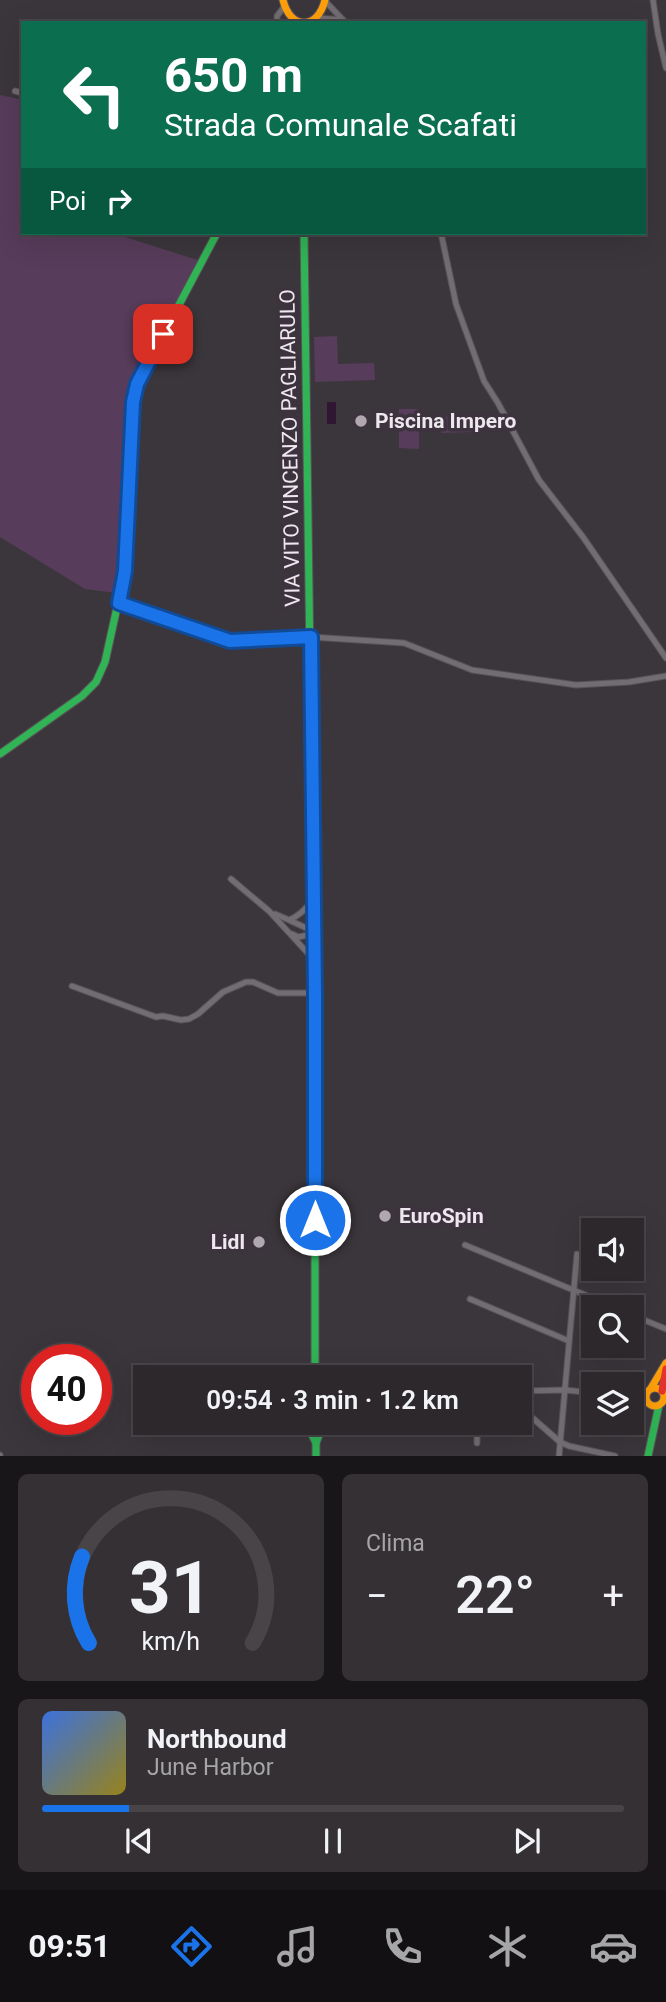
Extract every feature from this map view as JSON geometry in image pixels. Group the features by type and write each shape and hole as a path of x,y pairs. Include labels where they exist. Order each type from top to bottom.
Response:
{"street":[{"path":"315,20 322,13 325,0"},
{"path":"325,0 343,21"},
{"path":"653,0 657,34 666,68"},
{"path":"283,2 293,21"},
{"path":"277,21 283,2"},
{"path":"15,91 21,92"},
{"path":"0,754 82,696 96,682 105,662 125,571 133,402 137,384 216,235"},
{"name":"VIA VITO VINCENZO PAGLIARULO","path":"304,235 315,993 315,1365"},
{"path":"441,235 456,304 484,381 539,480 583,537 666,658"},
{"path":"119,603 230,641 311,637 404,643 472,670 576,685 629,682 666,676"},
{"path":"231,879 269,911 314,961"},
{"path":"289,920 302,913 313,901"},
{"path":"269,911 313,932"},
{"path":"289,932 298,937 313,932"},
{"path":"72,986 156,1017 181,1020 198,1014 223,992 246,982 253,982 278,993 315,993"},
{"path":"465,1245 584,1295"},
{"path":"559,1456 577,1254"},
{"path":"470,1299 569,1340"},
{"path":"644,1320 666,1329"},
{"path":"655,1416 645,1398 666,1363"},
{"path":"648,1456 655,1416 662,1404 666,1369"},
{"path":"644,1391 657,1388 664,1393"},
{"path":"532,1391 581,1392"},
{"path":"644,1402 662,1404"},
{"path":"532,1417 569,1446 615,1456"},
{"path":"312,1435 316,1443 316,1456"},
{"path":"316,1443 321,1435"},
{"path":"478,1435 478,1443"}],"shaded area":[{"path":"0,95 21,100 21,235 118,235 201,261 127,395 116,593 85,589 0,537"},
{"path":"337,336 338,364 374,363 375,380 315,382 314,337"},
{"path":"327,402 336,402 336,424 327,424"},
{"path":"399,409 419,409 419,449 399,448"},
{"path":"473,415 474,432 441,433 440,417"}],"traffic: fast":[{"path":"0,754 82,696 96,682 105,662 125,571 133,402 137,384 216,235"},
{"path":"304,235 313,877"},
{"path":"315,1157 315,1365"},
{"path":"648,1456 659,1405"},
{"path":"312,1435 316,1443 316,1456"},
{"path":"316,1443 319,1435"}],"traffic: slow":[{"path":"283,0 287,10 298,21"},
{"path":"310,21 316,17 325,0"},
{"path":"313,877 315,1157"},
{"path":"651,1388 666,1363"},
{"path":"655,1388 661,1391 664,1397 661,1403 655,1406 649,1403 646,1397 649,1391 655,1388"}],"traffic: jam":[{"path":"662,1391 666,1369"}],"place":[{"name":"Piscina Impero","path":"361,421"},
{"name":"EuroSpin","path":"385,1216"},
{"name":"Lidl","path":"259,1242"}],"route":[{"path":"163,334 137,384 133,402 125,571 119,603 230,641 311,637 315,1220"}]}
